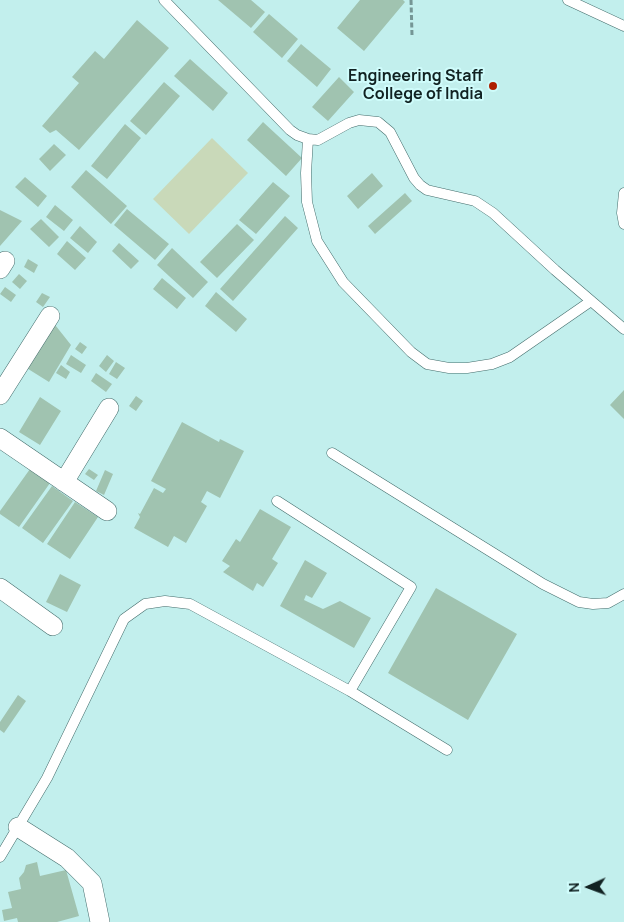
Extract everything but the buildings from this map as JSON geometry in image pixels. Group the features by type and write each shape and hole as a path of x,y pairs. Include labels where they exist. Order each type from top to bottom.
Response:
{"street":[{"path":"0,394 50,316"},
{"path":"64,482 109,408"},
{"path":"0,438 107,510"},
{"path":"0,588 53,626"},
{"path":"18,827 67,858 92,883 100,922"}],"lane":[{"path":"164,0 290,130 308,139 318,140 349,123 359,120 378,122 390,132 420,186 427,190 475,201 493,213 555,270 624,329"},
{"path":"568,0 624,26"},
{"path":"308,139 307,202 317,241 343,282 411,352 427,364 449,368 466,368 492,364 510,357 591,301"},
{"path":"624,193 622,213 624,224"},
{"path":"332,453 543,584 579,602 593,604 608,603 624,594"},
{"path":"277,501 411,587 350,691"},
{"path":"0,857 47,778 124,619 145,604 165,601 190,604 350,691 448,750"}],"path":[{"path":"411,0 412,36"}],"green space":[{"path":"212,138 248,173 189,234 153,199"}],"place":[{"name":"Engineering Staff College of India","path":"493,86"}]}
